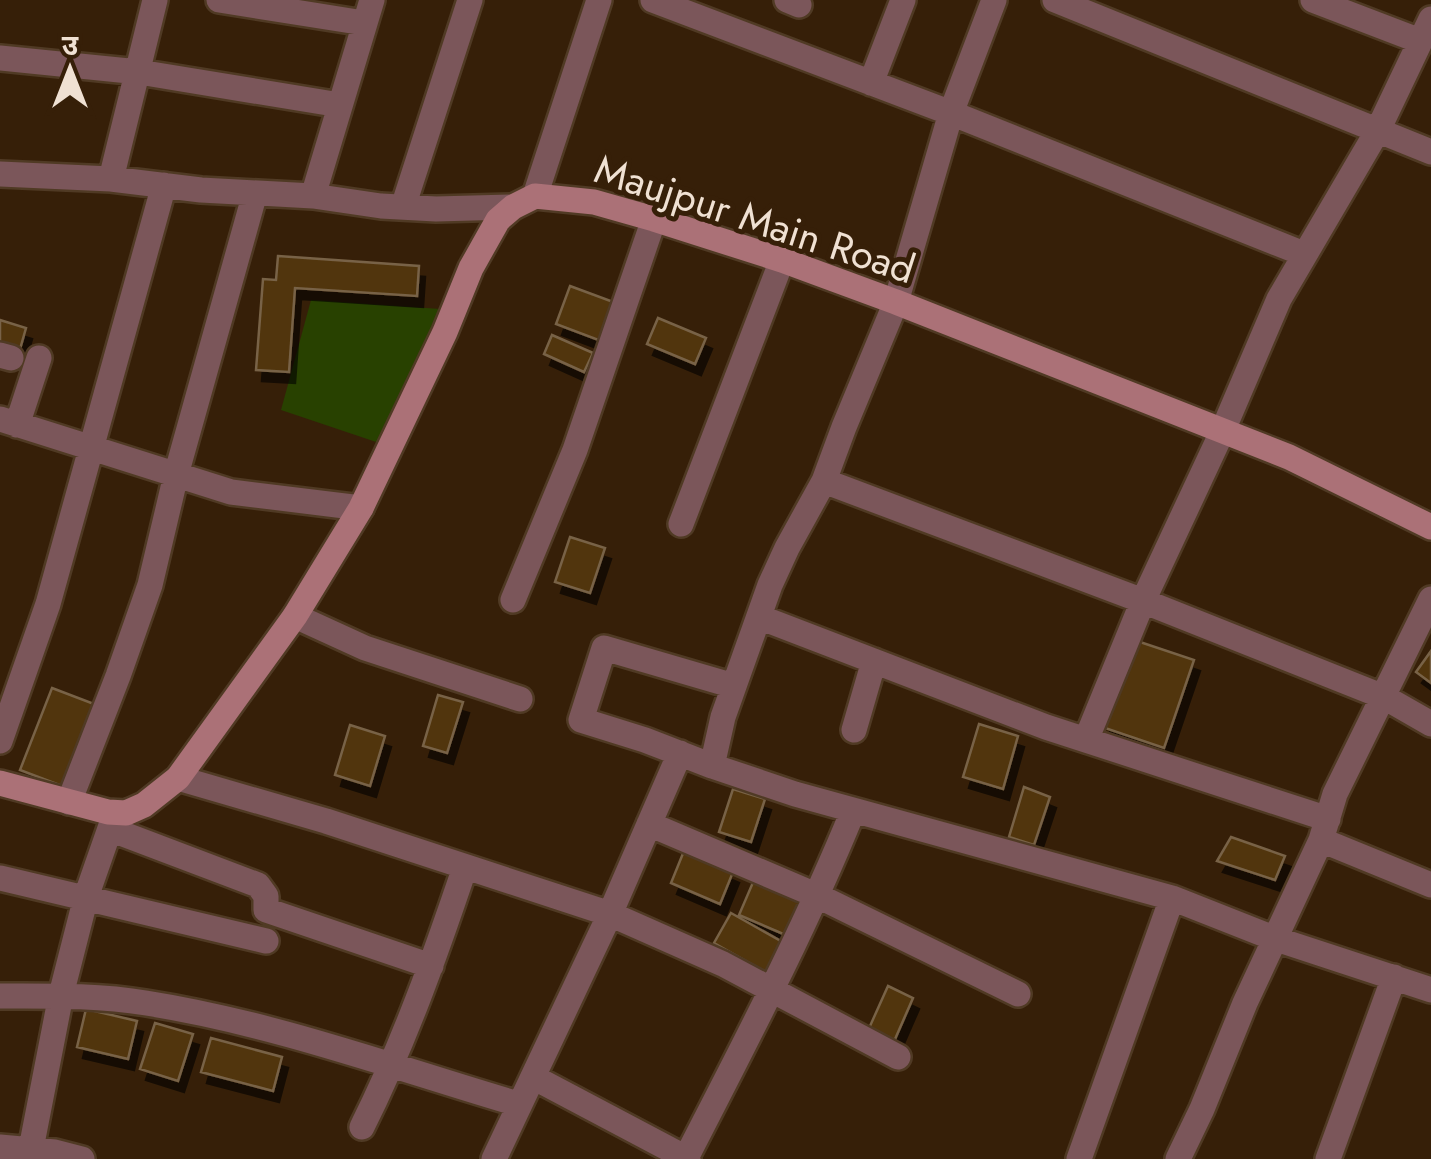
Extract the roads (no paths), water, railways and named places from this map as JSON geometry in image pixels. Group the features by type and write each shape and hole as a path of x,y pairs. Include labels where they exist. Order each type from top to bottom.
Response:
{"street":[{"path":"111,178 155,0"},
{"path":"220,0 368,12 313,196"},
{"path":"403,207 470,0"},
{"path":"30,1154 61,995 86,897 113,821 178,778 295,616 362,508 471,268 498,220 524,201 599,0"},
{"path":"653,0 702,9 871,82 1304,254"},
{"path":"871,82 903,0"},
{"path":"712,766 723,717 759,617 788,548 824,481 896,302 952,113 994,0"},
{"path":"1055,0 1431,152"},
{"path":"1086,740 1143,601 1279,299 1378,130 1426,30 1313,0"},
{"path":"0,58 139,72 340,105"},
{"path":"0,174 111,178 436,209 524,201"},
{"path":"0,741 48,604 164,185"},
{"path":"69,802 150,585 176,475 255,193"},
{"name":"Maujpur Main Road","path":"524,201 594,202 782,260 1289,456 1431,527"},
{"path":"513,600 575,450 654,218"},
{"path":"682,524 782,260"},
{"path":"39,358 9,422 231,492 362,508"},
{"path":"824,481 1384,697 1431,724"},
{"path":"1184,1157 1245,1003 1324,830 1336,794 1431,599"},
{"path":"295,616 365,648 520,699"},
{"path":"759,617 1324,830 1431,885"},
{"path":"734,686 604,648 581,720 852,812 1172,898 1276,939 1431,990"},
{"path":"854,730 874,661"},
{"path":"494,1159 610,914 680,753"},
{"path":"178,778 326,821 610,914 723,964 898,1057"},
{"path":"0,783 69,802 258,885 266,896 266,910 431,966"},
{"path":"532,1077 687,1158 818,896 852,812"},
{"path":"649,824 818,896 1018,994"},
{"path":"362,1128 392,1067 465,867"},
{"path":"0,878 266,942"},
{"path":"1079,1159 1172,898"},
{"path":"1328,1159 1394,977"},
{"path":"0,996 61,995 148,1003 267,1029 518,1104"},
{"path":"0,1147 30,1154 55,1152 82,1159"}]}
